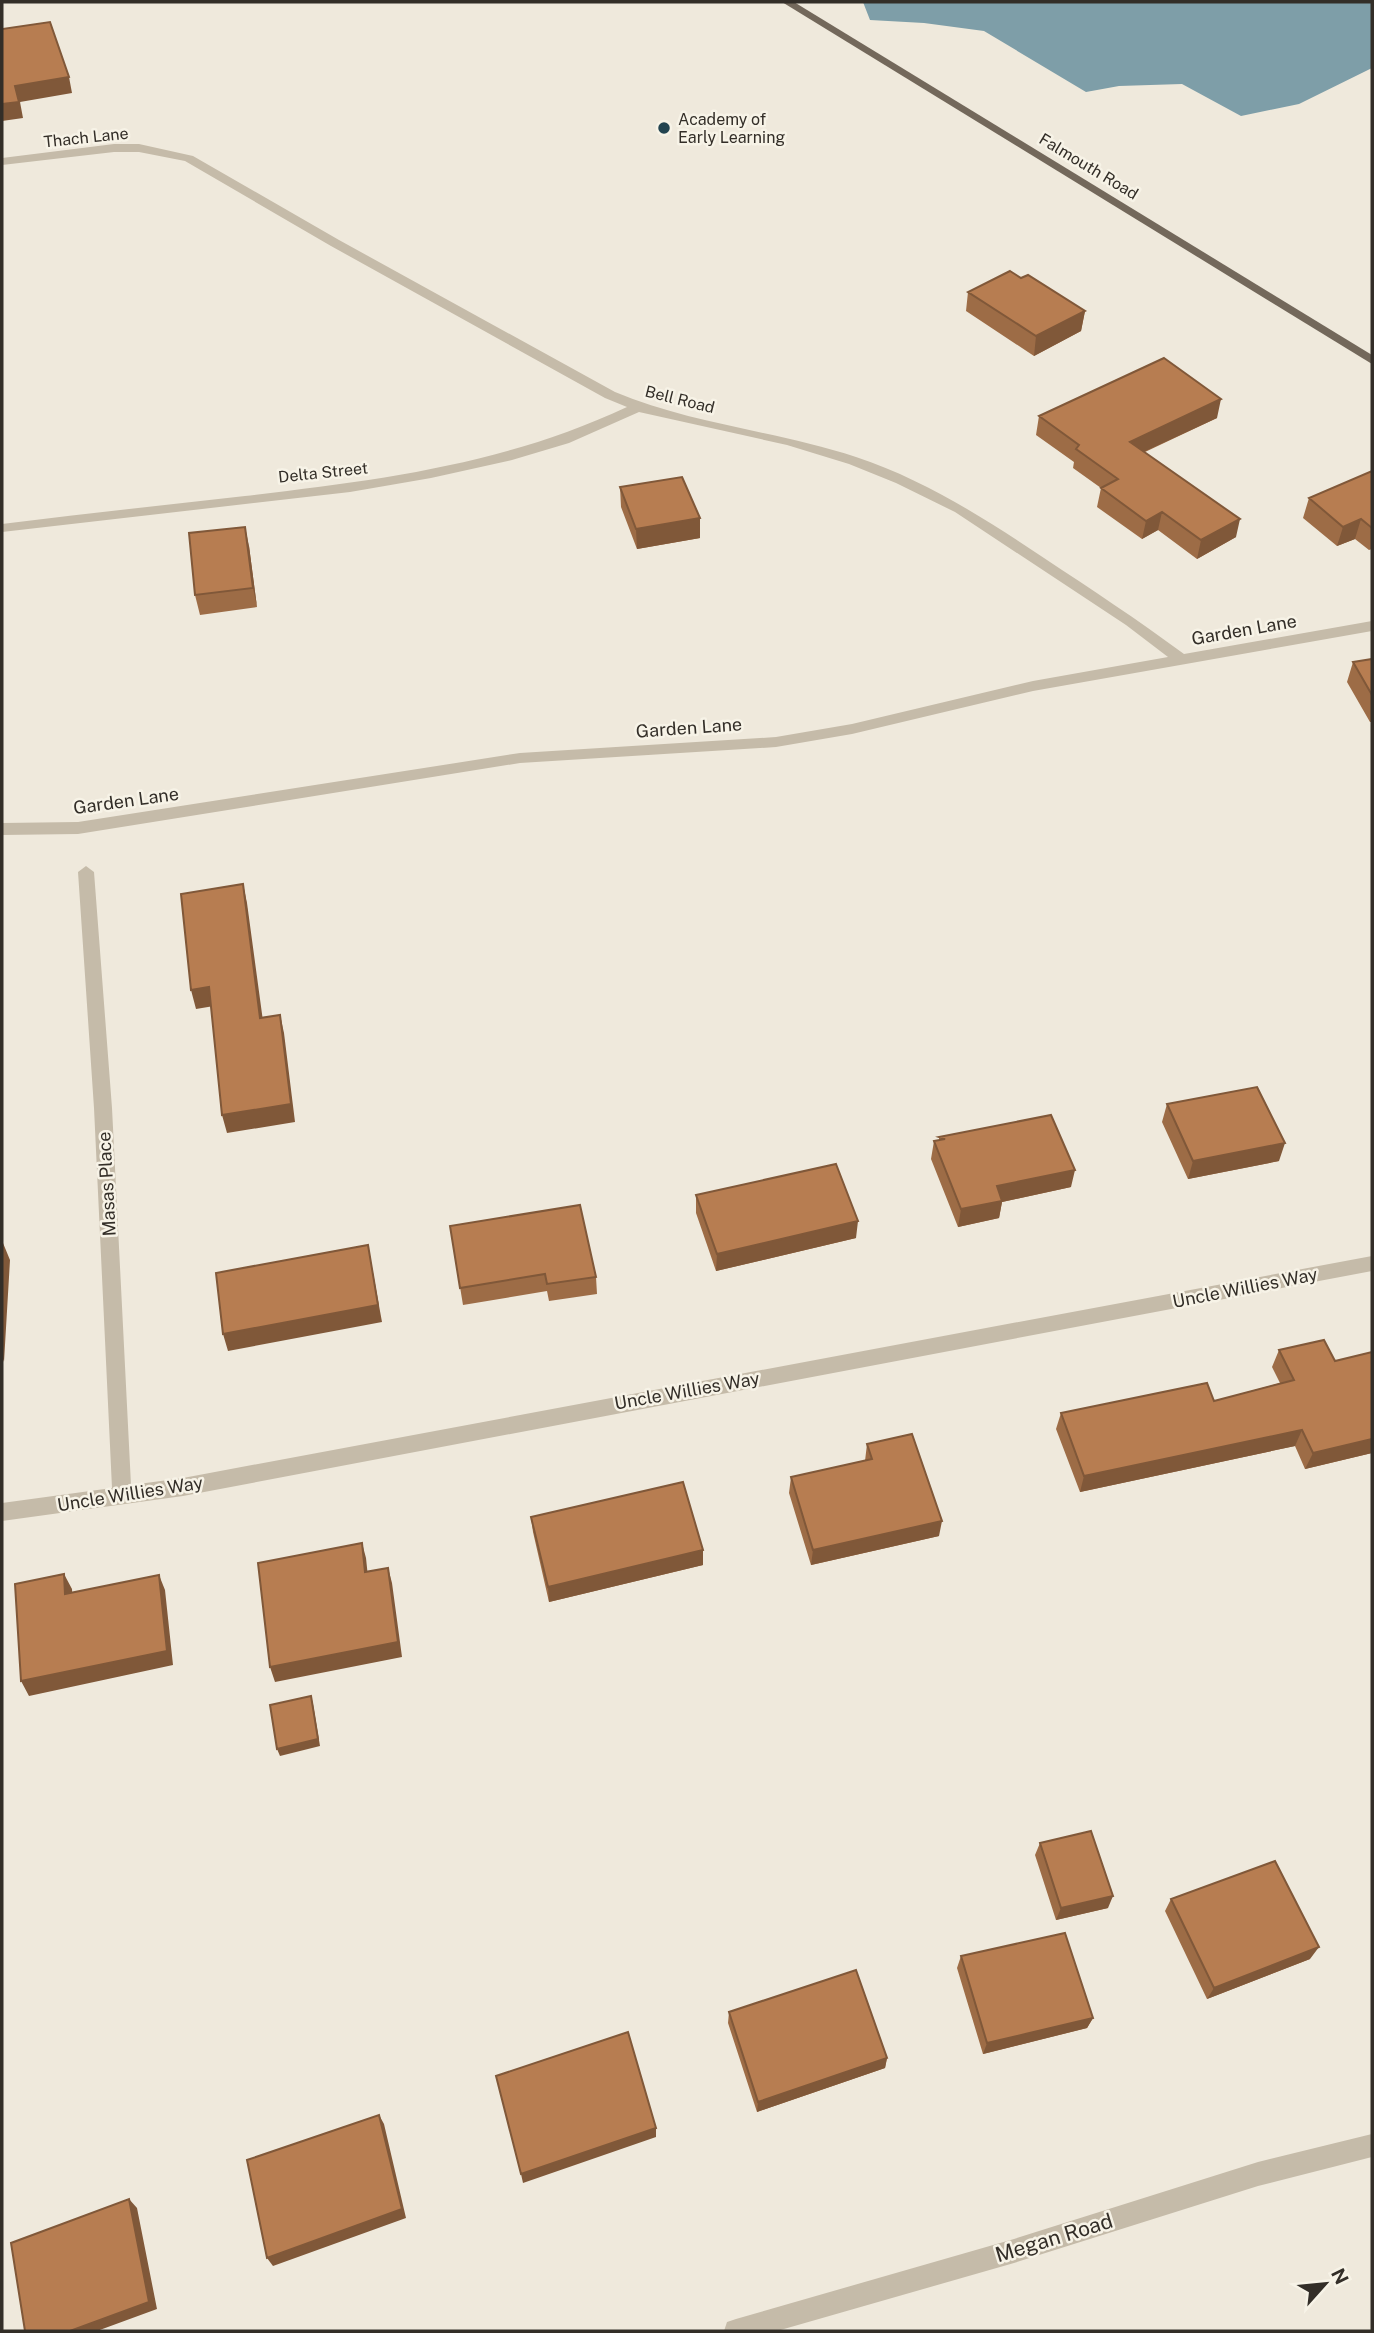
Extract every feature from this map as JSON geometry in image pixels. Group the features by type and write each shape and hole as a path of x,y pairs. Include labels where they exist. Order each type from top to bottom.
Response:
{"main road":[{"name":"Falmouth Road","path":"786,2 1372,360"}],"street":[{"name":"Thach Lane","path":"2,163 114,148 139,148 172,153"},
{"name":"Bell Road","path":"172,153 189,158 567,373 638,407 790,441 855,461 960,509 1131,622 1182,660"},
{"name":"Delta Street","path":"2,528 399,480 540,447 578,434 638,407"},
{"name":"Garden Lane","path":"2,829 78,828 568,753 676,750 776,742 852,729 1033,686 1372,626"},
{"name":"Masas Place","path":"86,872 103,1108 122,1496"},
{"name":"Uncle Willies Way","path":"2,1512 183,1487 1372,1264"},
{"name":"Megan Road","path":"736,2331 1014,2251 1258,2174 1372,2145"}],"water":[{"path":"863,2 1372,2 1372,68 1299,104 1241,116 1182,84 1119,86 1086,92 984,31 924,23 870,20"}],"building":[{"path":"50,22 69,77 15,86 19,102 2,104 2,29"},
{"path":"1010,271 1021,278 1028,275 1085,311 1036,336 968,292"},
{"path":"1164,358 1221,399 1130,442 1240,519 1201,540 1162,512 1146,521 1101,488 1118,479 1076,449 1079,445 1039,416"},
{"path":"1372,471 1372,528 1361,519 1343,527 1309,498"},
{"path":"682,477 700,518 636,529 620,487"},
{"path":"245,527 253,588 195,595 189,533"},
{"path":"1372,659 1372,695 1353,662"},
{"path":"243,884 260,1018 280,1015 291,1104 222,1115 209,987 191,990 181,894"},
{"path":"1257,1087 1285,1143 1193,1161 1167,1104"},
{"path":"1051,1115 1075,1170 997,1186 1002,1201 961,1209 934,1141 945,1139 939,1137"},
{"path":"836,1164 858,1221 717,1254 696,1195"},
{"path":"580,1205 596,1277 547,1284 545,1274 460,1288 450,1226"},
{"path":"368,1245 378,1305 223,1334 216,1273"},
{"path":"1324,1340 1335,1361 1372,1352 1372,1439 1313,1453 1302,1430 1084,1476 1061,1413 1207,1383 1214,1401 1294,1380 1279,1350"},
{"path":"912,1434 942,1521 813,1550 791,1477 872,1459 867,1444"},
{"path":"683,1482 703,1550 548,1587 531,1517"},
{"path":"362,1543 365,1572 388,1568 398,1642 270,1667 258,1563"},
{"path":"64,1574 65,1594 159,1575 167,1651 21,1681 15,1584"},
{"path":"311,1696 318,1739 277,1749 270,1705"},
{"path":"1091,1831 1113,1896 1061,1908 1040,1843"},
{"path":"1275,1861 1319,1947 1214,1988 1171,1899"},
{"path":"1065,1933 1093,2018 987,2043 961,1956"},
{"path":"856,1970 887,2058 758,2102 729,2012"},
{"path":"628,2032 656,2128 521,2174 496,2076"},
{"path":"379,2115 402,2209 267,2258 247,2160"},
{"path":"129,2199 149,2302 70,2331 25,2331 11,2243"}],"place":[{"name":"Academy of Early Learning","path":"664,128"}]}
